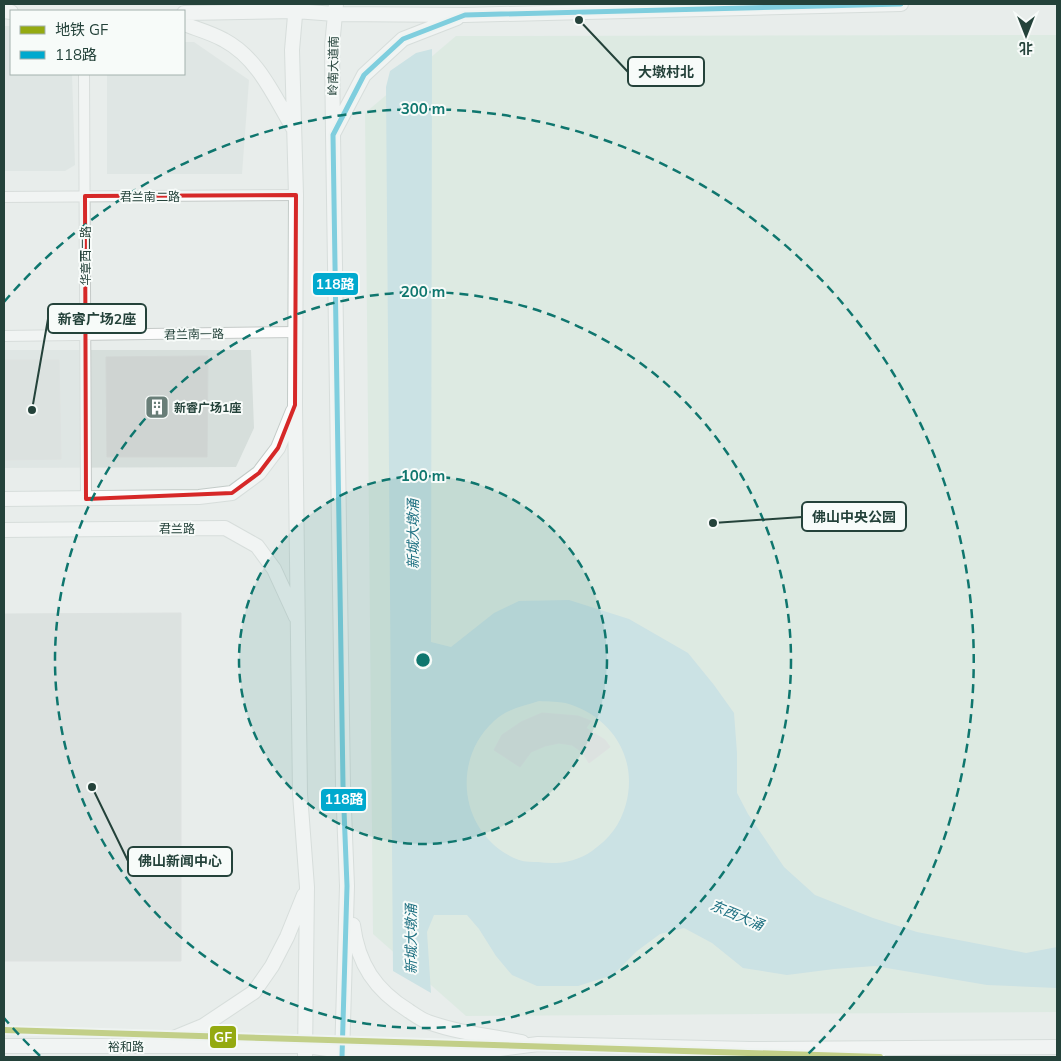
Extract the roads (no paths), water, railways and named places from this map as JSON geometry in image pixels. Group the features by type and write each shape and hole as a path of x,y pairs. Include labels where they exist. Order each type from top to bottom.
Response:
{"main road":[{"path":"185,13 296,8 465,14 901,4"},
{"path":"296,8 292,50 296,195 295,406 300,794 307,887 305,1052"},
{"name":"岭南大道南","path":"336,9 332,46 333,135 343,785 347,886 342,1054"},
{"path":"333,135 364,75 403,38 465,14"},
{"path":"185,24 224,39 245,55 261,74 294,130"},
{"path":"4,499 199,498 232,493 259,473 278,448 295,406"},
{"name":"君兰路","path":"4,530 225,528 257,546 274,569 298,623"},
{"path":"347,886 355,944 370,976 391,1000 426,1022 459,1031 538,1044"},
{"path":"156,1045 203,1026 254,992 272,966 287,937 307,887"},
{"name":"裕和路","path":"4,1046 156,1045 342,1054 484,1052 538,1044 749,1049 1057,1047"}],"street":[{"name":"华章西二路","path":"84,75 86,498"},
{"name":"君兰南二路","path":"4,197 296,195"},
{"name":"君兰南一路","path":"4,336 295,332"}],"water":[{"path":"432,49 431,642 451,647 494,613 519,601 569,600 629,619 688,653 734,713 737,793 748,814 784,867 815,895 873,918 917,932 1026,953 1057,947 1057,988 987,985 875,966 787,975 743,968 712,943 684,928 660,934 637,951 613,975 578,986 537,986 512,975 467,915 434,915 427,932 431,993 393,971 386,87 390,71 416,53","holes":["539,701 569,704 585,710 598,719 610,730 618,742 625,756 628,771 629,787 626,804 614,830 604,841 586,855 559,863 521,861 499,849 484,835 474,817 468,798 467,777 471,757 480,738 494,721 504,714 521,706"]}],"metro line":[{"name":"GF","path":"4,1030 880,1057"}],"place":[{"name":"大墩村北","path":"579,20"},
{"name":"新睿广场1座","path":"157,407"},
{"name":"新睿广场2座","path":"32,410"},
{"name":"佛山中央公园","path":"713,523"},
{"name":"佛山新闻中心","path":"92,787"}],"water label":[{"name":"新城大墩涌","path":"413,534"},
{"name":"东西大涌","path":"737,915"},
{"name":"新城大墩涌","path":"411,939"}]}
